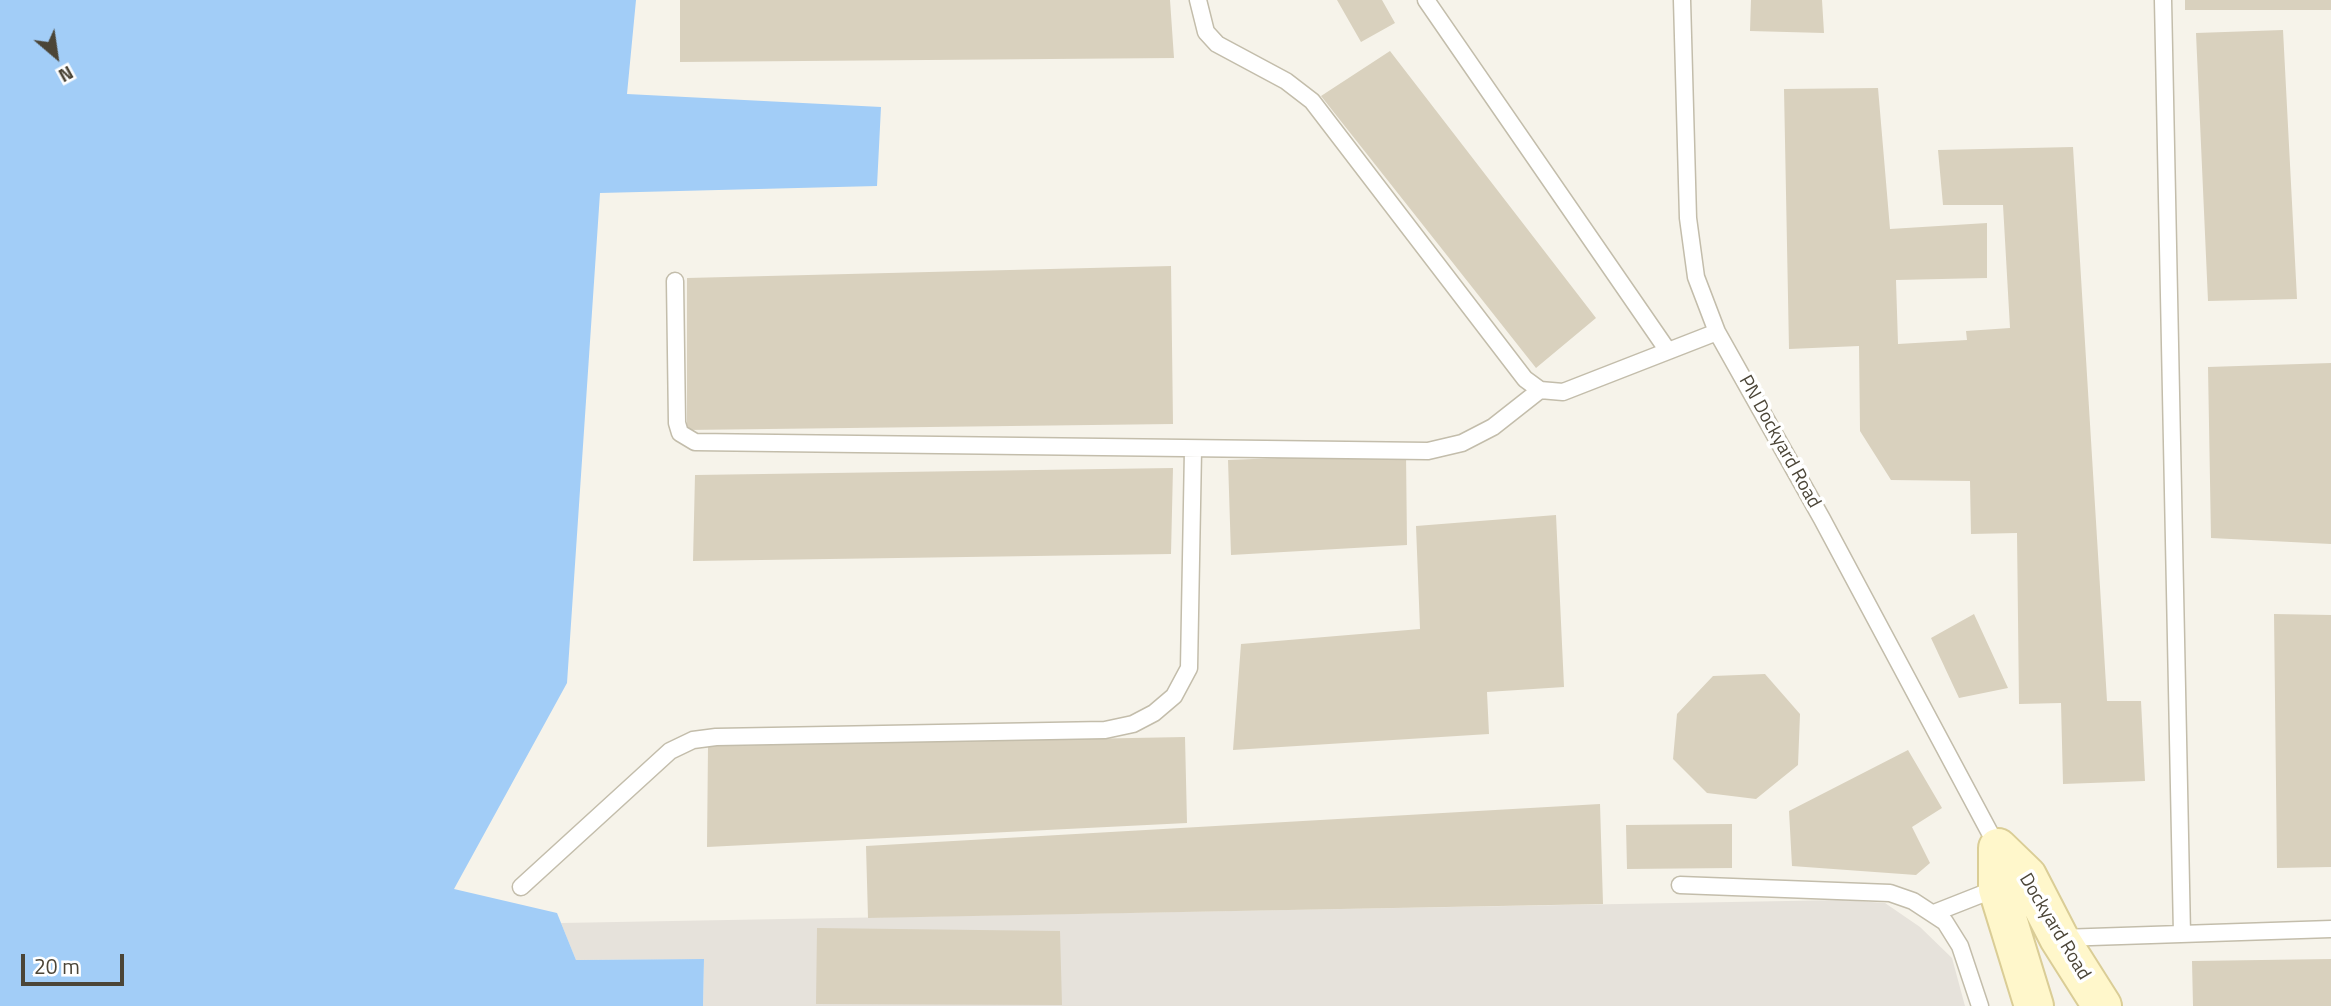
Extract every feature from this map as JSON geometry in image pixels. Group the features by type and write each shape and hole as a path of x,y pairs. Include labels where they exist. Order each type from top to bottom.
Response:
{"street":[{"name":"Dockyard Road","path":"1998,848 2012,882 2034,1006"},
{"name":"Dockyard Road","path":"2012,882 2059,938 2102,1006"}],"lane":[{"path":"1198,0 1206,32 1217,44 1286,81 1312,101 1525,379 1540,390 1563,392 1717,332"},
{"path":"1426,0 1668,351"},
{"name":"PN Dockyard Road","path":"1682,0 1688,218 1696,277 1717,332 1829,531 1998,848"},
{"path":"2163,0 2182,934"},
{"path":"675,281 677,423 680,433 695,442 1428,451 1462,443 1493,427 1540,390"},
{"path":"521,887 670,751 693,740 716,737 1105,730 1133,724 1154,713 1174,696 1189,668 1193,450"},
{"path":"1934,913 2012,882"},
{"path":"1680,885 1890,893 1934,913 1945,922 1960,946 1980,1006"},
{"path":"2059,938 2331,929"}],"shaded area":[{"path":"1843,900 1885,903 1920,927 1952,958 1965,1006 703,1006 704,959 576,960 561,923"}],"water":[{"path":"0,0 636,0 627,94 881,107 877,186 600,193 567,683 454,889 557,913 576,960 704,959 703,1006 0,1006"}],"building":[{"path":"680,0 1170,0 1174,58 680,62"},
{"path":"1337,0 1382,0 1395,23 1361,42"},
{"path":"1751,0 1822,0 1824,33 1750,31"},
{"path":"2185,0 2331,0 2331,10 2185,10"},
{"path":"2283,30 2297,299 2208,301 2196,33"},
{"path":"1390,51 1596,318 1536,368 1321,96"},
{"path":"1878,88 1890,229 1987,223 1987,278 1896,280 1898,344 1967,340 1966,331 2010,328 2003,205 1943,205 1938,150 2073,147 2107,701 2141,701 2145,781 2063,784 2061,703 2019,704 2017,533 1971,534 1970,481 1891,480 1860,431 1859,346 1789,349 1784,89"},
{"path":"1171,266 1173,424 687,430 687,278"},
{"path":"2331,363 2331,544 2211,538 2208,367"},
{"path":"1406,453 1407,545 1231,555 1228,460"},
{"path":"1173,468 1171,554 693,561 695,475"},
{"path":"1556,515 1564,687 1487,692 1489,734 1233,750 1241,644 1420,629 1416,526"},
{"path":"1974,614 2008,688 1959,698 1931,638"},
{"path":"2274,614 2331,615 2331,867 2277,868"},
{"path":"1765,674 1800,714 1798,765 1756,799 1707,793 1673,759 1677,714 1713,676"},
{"path":"1185,737 1187,823 707,847 708,746"},
{"path":"1908,750 1942,808 1912,827 1930,863 1916,875 1792,866 1789,811"},
{"path":"1600,804 1603,904 868,918 866,846"},
{"path":"1732,824 1732,868 1627,869 1626,825"},
{"path":"817,928 1060,931 1062,1005 816,1004"},
{"path":"2331,959 2331,1006 2193,1006 2192,961"}]}
